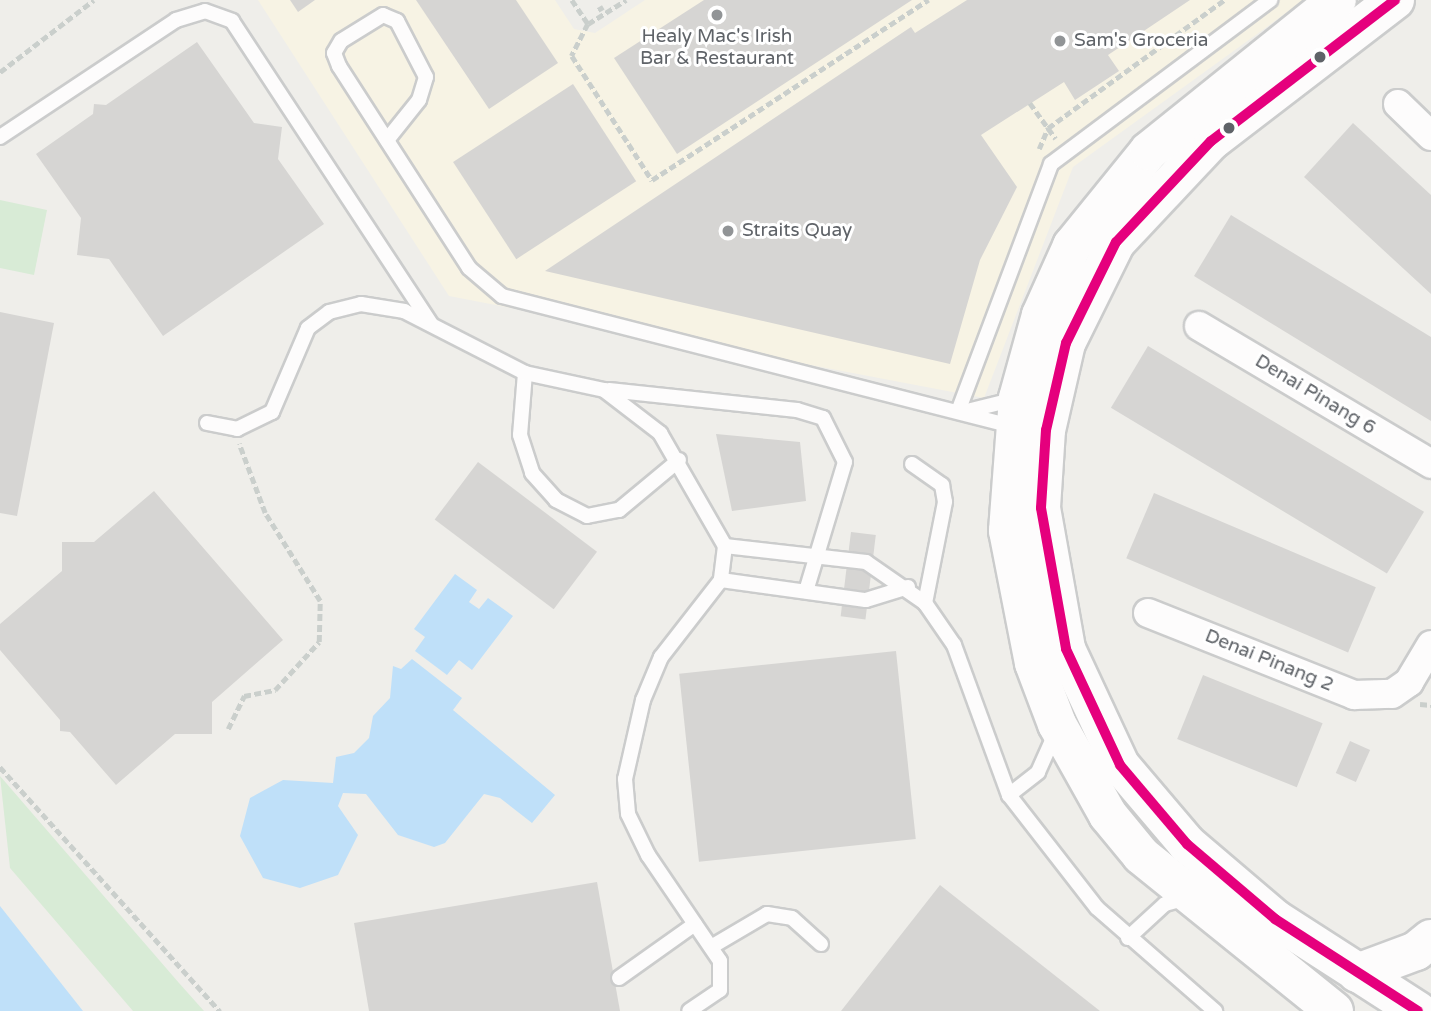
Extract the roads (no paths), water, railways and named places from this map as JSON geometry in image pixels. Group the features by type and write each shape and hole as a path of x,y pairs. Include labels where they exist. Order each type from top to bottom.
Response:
{"main road":[{"path":"1334,1011 1141,855 1108,815 1057,724 1016,596 1008,531 1026,418 1054,283 1111,191 1188,116 1337,0"},
{"path":"1395,0 1211,141 1138,214 1079,309 1026,418 1051,589 1093,717 1120,765 1187,844 1275,919 1418,1011"},
{"path":"1357,973 1416,951 1431,939"}],"street":[{"path":"1398,104 1431,136"},
{"name":"Denai Pinang 6","path":"1199,326 1431,464"},
{"name":"Denai Pinang 2","path":"1148,613 1354,695 1392,694 1409,682 1431,645"}],"lane":[{"path":"963,410 1051,164 1270,0"},
{"path":"0,137 176,20 205,11 232,21 432,325"},
{"path":"387,140 419,100 426,76 397,21 383,15 341,41 334,53 387,140 469,268 502,296 869,393 1026,418"},
{"path":"207,423 237,429 272,412 287,387 294,350 329,312 361,303 404,311 525,373 604,390 797,410 823,418 845,462 812,555 806,591"},
{"path":"525,373 520,435 532,473 556,500 587,516 619,510 679,460"},
{"path":"604,390 634,408 679,460 725,546 721,580 661,657 640,710 625,779 633,825 720,961 720,990 689,1011"},
{"path":"963,410 1026,418"},
{"path":"912,464 942,485 945,502 925,603"},
{"path":"725,546 866,562 908,587 925,603 954,645 1009,795 1063,869 1128,938 1215,1011"},
{"path":"721,580 866,600 908,587"},
{"path":"1009,795 1045,762 1057,724"},
{"path":"1128,938 1165,904 1192,898"},
{"path":"711,947 767,915 792,918 821,944"},
{"path":"618,978 695,924"}],"water":[{"path":"455,574 477,590 469,602 479,609 488,598 513,616 472,670 459,660 447,675 415,651 425,637 414,629"},
{"path":"412,659 462,698 453,710 555,795 532,823 500,798 484,794 445,843 434,847 398,835 366,794 343,793 338,806 358,835 338,875 300,888 263,878 240,836 250,798 283,780 333,783 336,757 354,753 369,738 373,716 390,698 393,666 401,669"},
{"path":"0,906 83,1011 0,1011"}],"place":[{"name":"Healy Mac's Irish Bar & Restaurant","path":"717,15"},
{"name":"Sam's Groceria","path":"1060,41"},
{"name":"Straits Quay","path":"728,231"}]}
